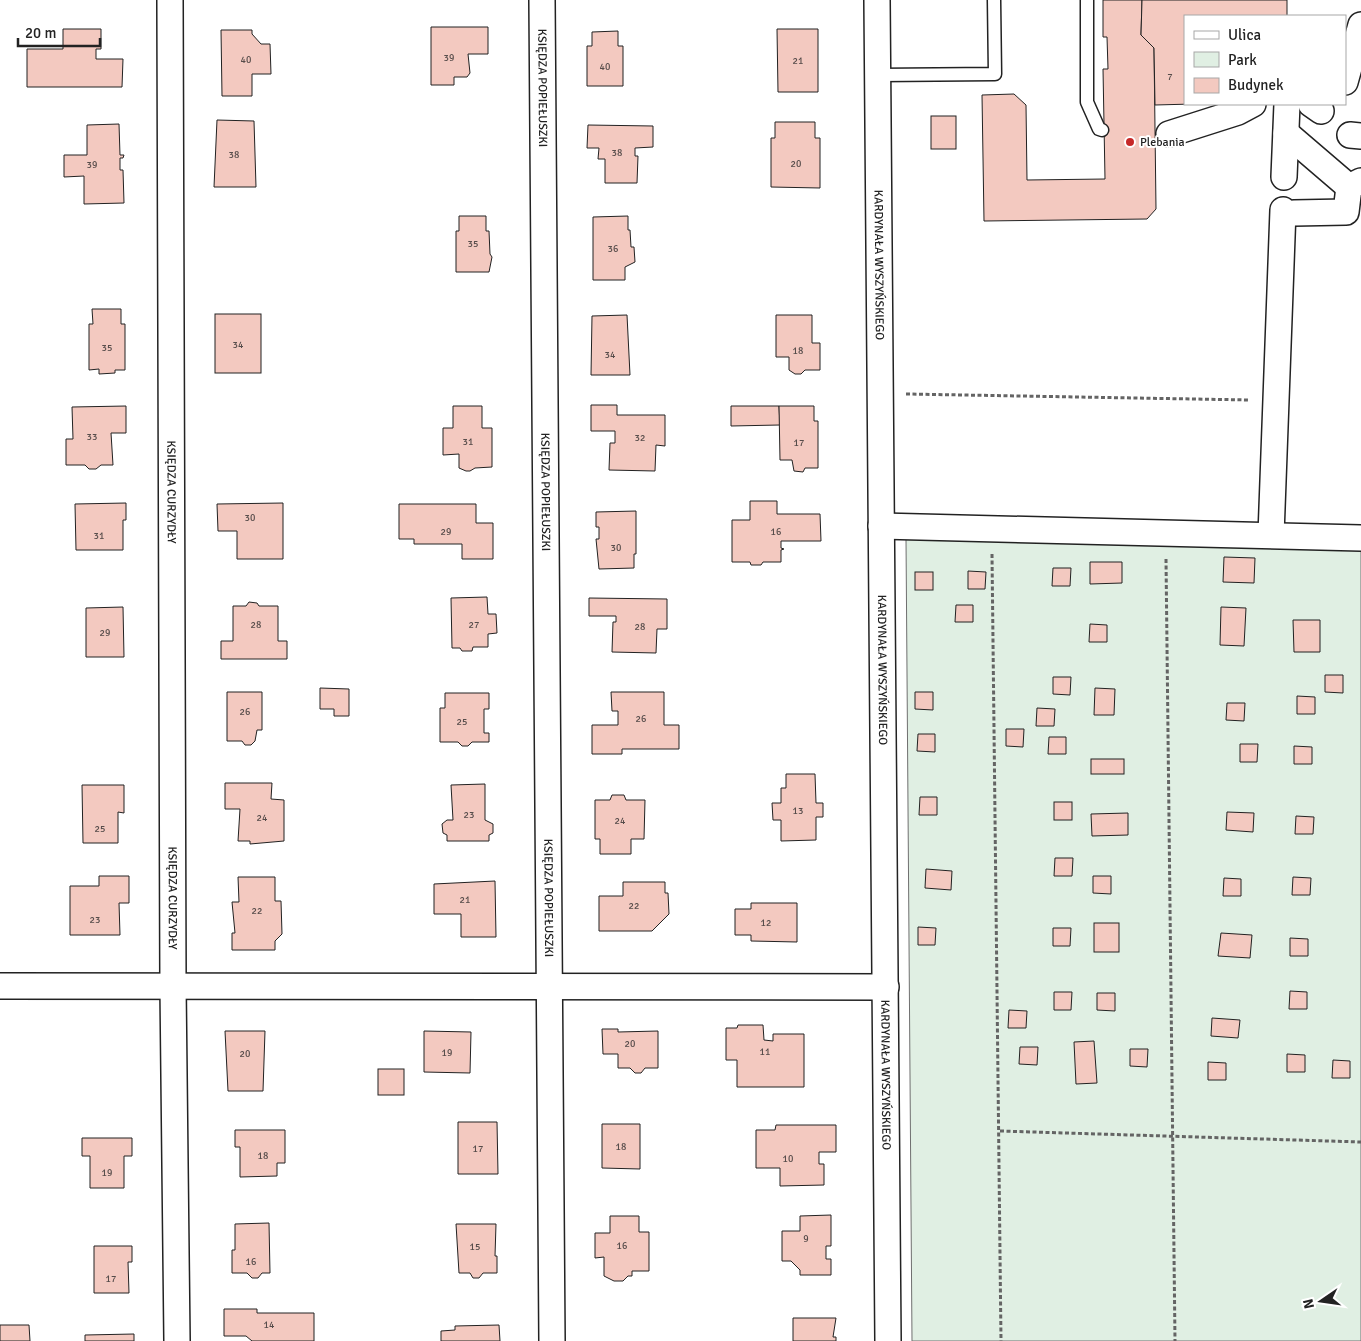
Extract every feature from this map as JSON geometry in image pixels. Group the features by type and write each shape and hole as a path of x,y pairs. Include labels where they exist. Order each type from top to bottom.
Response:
{"street":[{"name":"KSIĘDZA CURZYDŁY","path":"170,0 173,986 177,1341"},
{"name":"KSIĘDZA POPIEŁUSZKI","path":"542,0 552,1341"},
{"name":"KARDYNAŁA WYSZYŃSKIEGO","path":"877,0 888,1341"},
{"path":"1346,78 1357,33"},
{"path":"1169,134 1238,112 1251,105"},
{"path":"1284,176 1287,105"},
{"path":"1271,535 1276,401 1289,211 1346,212 1355,184 1286,133"},
{"path":"881,526 1361,538"},
{"path":"0,986 886,987"}],"lane":[{"path":"878,75 995,74 994,0"},
{"path":"1087,0 1088,102 1098,129 1102,130"}],"path":[{"path":"897,394 1276,401"},
{"path":"991,528 1000,1131 1001,1341"},
{"path":"1166,533 1175,1341"},
{"path":"1000,1131 1361,1142"}],"green space":[{"path":"906,539 1361,550 1361,1341 912,1341"}],"building":[{"name":"Plebania","path":"1103,0 1142,0 1141,35 1154,48 1156,209 1147,219 984,221 982,95 1014,94 1026,105 1027,180 1105,179 1103,69 1108,69 1107,37 1103,37"},
{"path":"1142,0 1287,0 1287,15 1184,15 1184,104 1155,105 1154,48 1141,35"},
{"path":"431,27 488,27 488,54 468,54 470,73 467,77 454,77 454,85 431,85"},
{"path":"63,29 101,29 101,49 96,49 96,59 123,59 122,87 27,87 27,49 63,49"},
{"path":"777,29 818,29 818,92 778,92"},
{"path":"221,30 252,30 252,34 261,44 270,44 271,74 252,74 252,96 222,96"},
{"path":"618,31 618,46 623,46 623,86 587,86 587,46 592,46 592,32"},
{"path":"931,116 956,116 956,149 931,149"},
{"path":"217,120 254,121 256,187 214,187"},
{"path":"775,122 815,122 815,138 820,138 820,188 771,187 771,138 775,138"},
{"path":"119,124 120,155 124,155 123,158 120,158 120,170 123,170 124,203 84,204 84,176 64,177 64,155 87,155 87,125"},
{"path":"588,125 653,126 653,147 635,148 635,156 638,156 637,183 605,183 605,159 598,159 599,148 587,148"},
{"path":"459,216 486,216 486,231 489,231 490,254 492,257 489,272 456,272 456,231 459,231"},
{"path":"628,216 628,230 630,230 631,247 634,247 635,262 625,267 625,280 593,280 593,217"},
{"path":"92,309 121,309 121,324 125,324 125,370 115,370 115,373 99,374 99,369 89,370 89,324 93,324"},
{"path":"215,314 261,314 261,373 215,373"},
{"path":"627,315 630,375 591,375 592,316"},
{"path":"776,315 812,315 812,343 820,343 820,370 805,370 801,374 795,374 789,370 789,357 776,357"},
{"path":"591,405 617,405 617,415 665,415 665,446 656,445 655,471 609,470 610,443 615,443 615,431 591,431"},
{"path":"126,406 126,433 111,433 113,465 101,465 96,469 89,469 85,465 66,465 66,439 73,439 72,407"},
{"path":"453,406 482,406 482,428 492,428 492,467 475,468 466,471 459,468 459,454 443,455 443,428 453,428"},
{"path":"731,406 779,406 780,425 731,426"},
{"path":"779,406 814,406 814,421 818,421 818,468 805,468 803,472 794,471 792,460 780,460"},
{"path":"750,501 777,501 777,514 820,514 821,541 781,541 781,548 784,549 781,550 781,562 763,562 761,565 751,565 750,562 732,562 732,520 750,520"},
{"path":"126,503 126,520 123,520 123,550 76,550 75,504"},
{"path":"283,503 283,559 237,559 237,531 218,531 217,504"},
{"path":"399,504 476,504 476,523 493,523 493,559 462,559 462,544 414,544 414,539 399,539"},
{"path":"636,511 636,554 634,554 634,568 599,569 596,539 599,539 599,527 596,527 596,512"},
{"path":"1224,557 1255,558 1254,583 1223,582"},
{"path":"1090,562 1122,562 1122,583 1090,584"},
{"path":"1053,568 1071,568 1070,586 1052,586"},
{"path":"968,571 986,572 985,589 968,589"},
{"path":"915,572 933,572 933,590 915,590"},
{"path":"487,597 488,614 496,614 497,633 488,634 488,647 473,647 472,651 452,648 451,598"},
{"path":"589,598 667,599 667,629 657,629 656,653 612,652 613,622 616,622 616,616 589,616"},
{"path":"249,602 257,603 259,606 278,606 278,641 287,641 287,659 221,659 221,641 233,641 233,606 246,606"},
{"path":"956,605 973,605 973,622 955,622"},
{"path":"123,607 124,657 86,657 86,608"},
{"path":"1221,607 1246,608 1244,646 1220,645"},
{"path":"1293,620 1320,620 1320,652 1294,652"},
{"path":"1090,624 1107,625 1107,642 1089,642"},
{"path":"1325,675 1343,675 1343,693 1325,692"},
{"path":"1053,677 1071,677 1070,695 1053,694"},
{"path":"320,688 349,689 349,716 334,716 334,709 320,709"},
{"path":"1095,688 1115,689 1114,715 1094,715"},
{"path":"227,692 262,692 262,730 257,730 255,741 251,745 245,745 242,741 227,741"},
{"path":"611,692 664,692 664,725 679,725 679,749 622,749 622,754 592,754 592,725 618,725 618,711 612,711"},
{"path":"915,692 933,692 933,710 915,709"},
{"path":"445,693 489,693 489,709 484,709 484,733 489,733 489,742 472,742 468,746 462,746 458,742 440,742 440,708 445,708"},
{"path":"1297,696 1315,697 1315,714 1297,714"},
{"path":"1227,703 1245,703 1244,721 1226,720"},
{"path":"1037,708 1055,709 1054,726 1036,726"},
{"path":"1006,729 1024,729 1023,747 1006,746"},
{"path":"918,734 935,734 935,752 917,751"},
{"path":"1049,737 1066,737 1066,754 1048,754"},
{"path":"1240,744 1258,744 1257,762 1240,762"},
{"path":"1294,746 1312,747 1312,764 1294,764"},
{"path":"1091,759 1124,759 1124,774 1091,774"},
{"path":"786,774 815,774 816,803 823,803 823,817 816,817 816,840 781,841 781,820 773,820 772,803 781,803 781,788 786,788"},
{"path":"225,783 272,783 271,799 284,800 284,841 250,844 250,841 238,841 240,809 225,809"},
{"path":"485,784 485,820 493,824 493,833 489,835 489,841 447,841 447,835 443,833 442,824 447,820 453,820 451,785"},
{"path":"82,785 124,785 124,813 118,812 118,843 83,843"},
{"path":"612,795 624,795 626,800 645,800 644,839 631,839 631,854 600,854 600,839 595,839 595,800 610,800"},
{"path":"920,797 937,797 937,815 919,815"},
{"path":"1054,802 1072,802 1072,820 1054,820"},
{"path":"1227,812 1254,813 1253,832 1226,830"},
{"path":"1128,813 1128,835 1092,836 1091,814"},
{"path":"1296,816 1314,817 1313,834 1295,834"},
{"path":"1055,858 1073,858 1072,876 1054,876"},
{"path":"926,869 952,871 951,890 925,888"},
{"path":"99,876 129,876 129,903 119,903 120,935 70,935 70,886 99,886"},
{"path":"1093,876 1111,876 1111,894 1093,893"},
{"path":"238,877 275,877 275,901 281,901 282,934 275,941 275,950 232,950 232,933 235,933 232,902 239,902"},
{"path":"1293,877 1311,878 1310,895 1292,895"},
{"path":"1224,878 1241,879 1241,896 1223,896"},
{"path":"495,881 496,937 461,937 461,914 434,914 434,884"},
{"path":"623,882 665,882 665,893 668,893 669,914 652,931 599,931 599,896 623,896"},
{"path":"751,903 797,903 797,942 751,941 751,935 735,935 735,909 751,909"},
{"path":"1094,923 1119,923 1119,952 1094,952"},
{"path":"918,927 936,928 935,945 918,945"},
{"path":"1053,928 1071,928 1070,946 1053,946"},
{"path":"1221,933 1252,935 1250,958 1218,956"},
{"path":"1290,938 1308,939 1308,956 1290,956"},
{"path":"1290,991 1307,992 1307,1009 1289,1009"},
{"path":"1054,992 1072,992 1071,1010 1054,1010"},
{"path":"1097,993 1115,993 1115,1011 1097,1010"},
{"path":"1009,1010 1027,1011 1026,1028 1008,1028"},
{"path":"1212,1018 1240,1020 1238,1038 1211,1036"},
{"path":"738,1025 763,1025 764,1040 773,1041 773,1034 804,1034 804,1087 737,1087 737,1060 726,1060 726,1028 737,1028"},
{"path":"602,1029 618,1029 618,1032 658,1031 658,1068 645,1068 641,1073 635,1073 630,1068 618,1068 618,1054 603,1054"},
{"path":"225,1031 265,1031 263,1091 228,1091"},
{"path":"424,1031 471,1032 470,1073 424,1072"},
{"path":"1094,1041 1097,1083 1076,1084 1074,1042"},
{"path":"1020,1047 1038,1047 1037,1065 1019,1064"},
{"path":"1130,1049 1148,1049 1147,1067 1130,1066"},
{"path":"1287,1054 1305,1055 1305,1072 1287,1072"},
{"path":"1333,1060 1350,1061 1350,1078 1332,1078"},
{"path":"1208,1062 1226,1063 1226,1080 1208,1080"},
{"path":"378,1069 404,1069 404,1095 378,1095"},
{"path":"458,1122 497,1122 498,1174 458,1174"},
{"path":"602,1124 640,1124 640,1169 602,1168"},
{"path":"776,1125 836,1125 836,1152 819,1152 819,1164 824,1164 824,1185 780,1186 780,1168 756,1168 756,1130 775,1130"},
{"path":"235,1130 285,1130 285,1163 277,1163 277,1176 240,1177 240,1147 235,1147"},
{"path":"82,1138 132,1138 132,1156 124,1156 124,1188 90,1188 90,1156 82,1156"},
{"path":"831,1215 831,1246 826,1246 826,1259 831,1259 831,1275 800,1275 800,1270 791,1261 782,1261 782,1231 800,1231 800,1216"},
{"path":"610,1216 639,1216 639,1232 649,1232 649,1271 632,1271 632,1276 628,1276 623,1281 614,1281 604,1276 604,1257 595,1258 595,1233 610,1233"},
{"path":"269,1223 270,1273 262,1273 258,1278 252,1278 247,1273 232,1273 232,1250 235,1250 235,1224"},
{"path":"456,1224 496,1224 495,1256 497,1256 497,1273 483,1273 479,1278 473,1278 470,1273 459,1273"},
{"path":"94,1246 132,1246 132,1262 128,1262 129,1293 94,1293"},
{"path":"224,1309 257,1309 257,1313 314,1313 314,1341 252,1341 246,1336 224,1336"},
{"path":"793,1318 836,1318 833,1337 836,1337 836,1341 793,1341"},
{"path":"0,1325 29,1325 30,1341 0,1341"},
{"path":"499,1325 500,1341 441,1341 441,1331 455,1330 455,1326"},
{"path":"134,1334 134,1341 85,1341 85,1335"}],"place":[{"name":"Plebania","path":"1130,142"}]}
